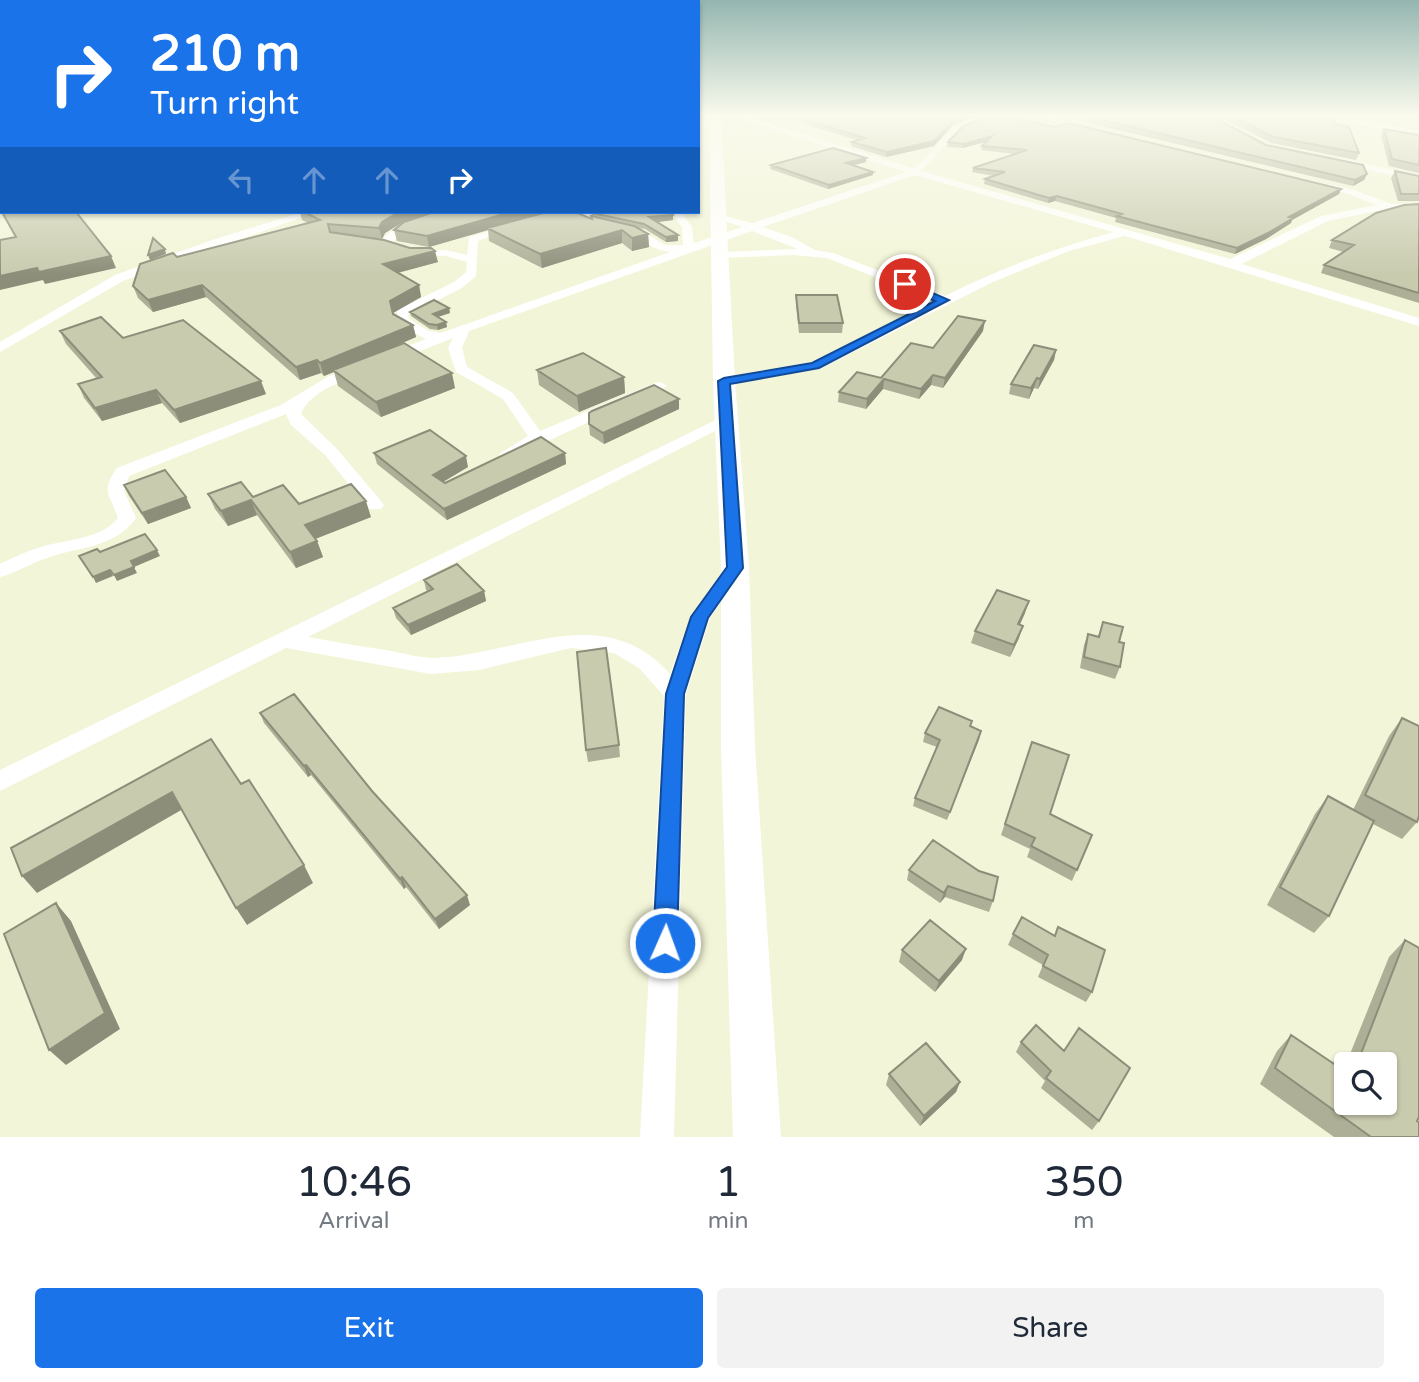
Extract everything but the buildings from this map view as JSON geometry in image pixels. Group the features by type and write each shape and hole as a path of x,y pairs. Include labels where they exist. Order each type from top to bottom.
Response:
{"main road":[{"path":"716,169 724,381 735,568 738,747 757,1137"}],"street":[{"path":"905,169 1419,321"},
{"path":"0,571 41,553 110,535 122,527 127,518 114,489 123,472 286,408 334,379 464,328 690,249 718,236 753,228 919,169"},
{"path":"1376,169 1419,178"},
{"path":"1300,179 1353,192 1390,207"},
{"path":"1218,261 1238,262 1325,218 1390,207 1419,206"},
{"path":"0,348 119,278 216,242 306,214"},
{"path":"389,246 387,239 401,229 446,214"},
{"path":"440,337 425,335 402,321 402,313 458,285 472,274 473,239 561,214 640,234 662,247 690,249"},
{"path":"678,214 687,227 690,249"},
{"path":"718,236 753,228 788,239 812,252"},
{"path":"724,381 815,366 989,279 1065,249 1124,232"},
{"path":"718,236 812,252 845,261 944,300"},
{"path":"376,244 413,254 446,253 472,260"},
{"path":"464,328 455,348 461,369 508,396 537,438"},
{"path":"492,462 537,438 660,386"},
{"path":"299,400 293,414 297,422 331,452 375,505"},
{"path":"0,782 726,420"},
{"path":"657,1137 675,694 700,617 735,568"},
{"path":"282,640 431,666 479,663 571,642 619,646 647,662 675,694"}],"route":[{"path":"665,943 675,694 700,617 735,568 724,381 757,378 815,366 944,300 905,284"}]}
